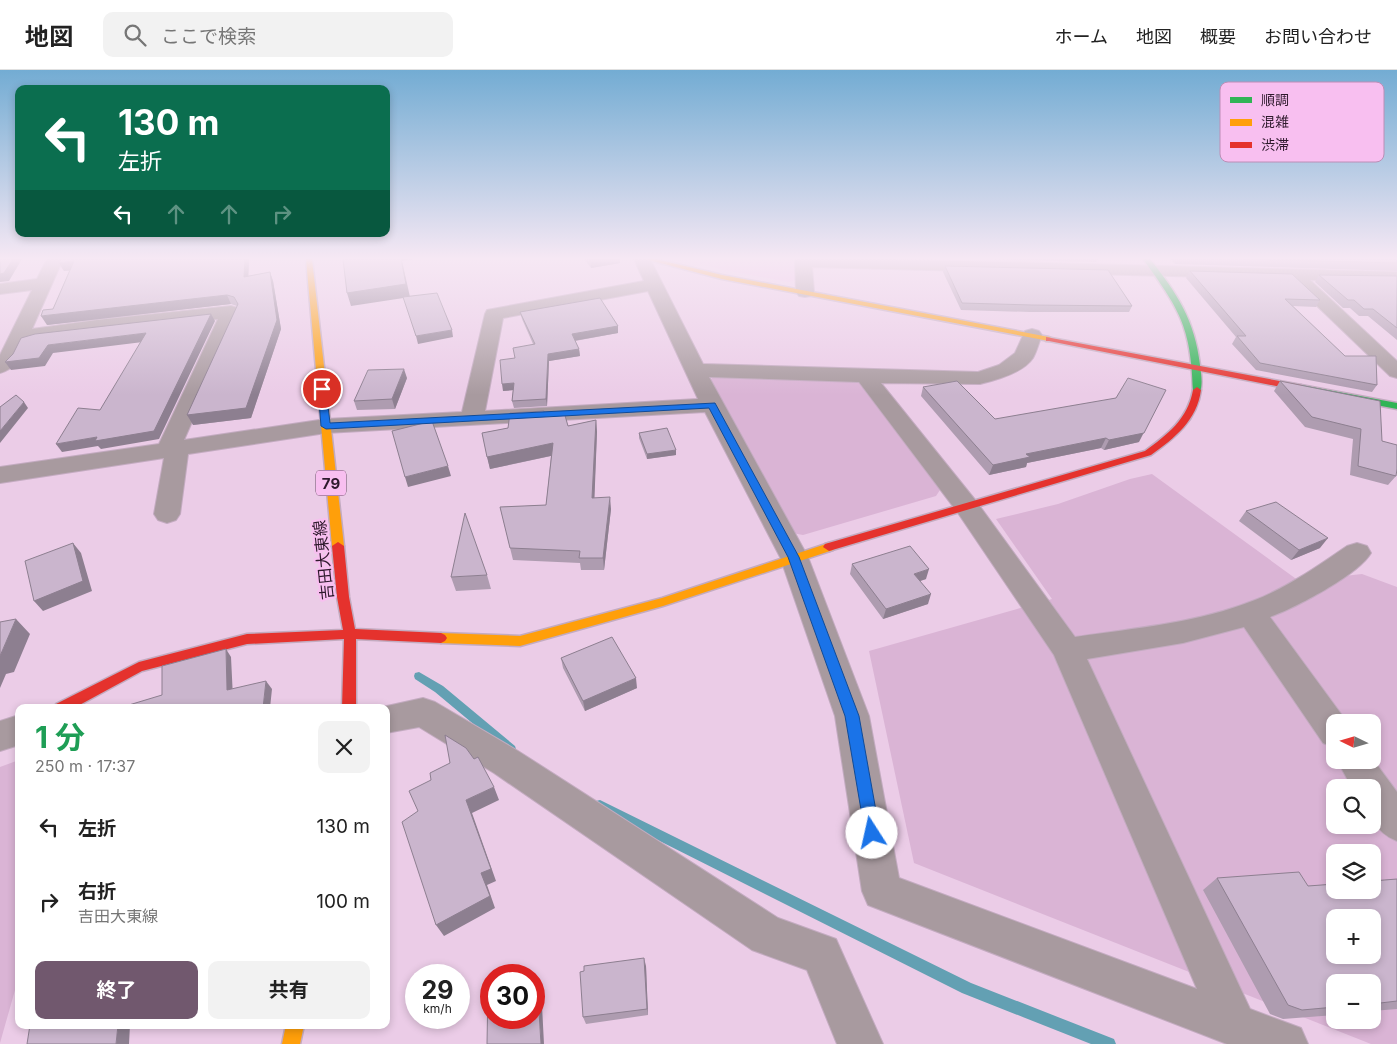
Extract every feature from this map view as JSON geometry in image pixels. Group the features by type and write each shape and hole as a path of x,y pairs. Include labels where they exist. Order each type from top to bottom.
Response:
{"street":[{"path":"0,367 8,360 34,304"},
{"name":"吉田大東線","path":"314,304 343,597 350,634 349,704"},
{"path":"472,418 494,314 546,304"},
{"path":"663,304 712,405 794,557 852,716 882,891 1285,1044"},
{"path":"871,304 1397,406"},
{"path":"69,704 139,667 247,639 350,634 520,640 663,602 794,557 1148,454 1172,436 1188,415 1196,400 1197,368 1193,335 1181,304"},
{"path":"1325,304 1397,372"},
{"path":"19,337 97,326 231,312 173,448 167,514"},
{"path":"696,370 980,378 1006,368 1024,356 1032,335"},
{"path":"865,376 967,506 1067,650 1235,1025"},
{"path":"0,475 326,426 712,405"},
{"path":"1067,650 1175,634 1252,613 1317,581 1358,553"},
{"path":"1252,613 1326,720"},
{"path":"390,718 423,712 506,762 766,935 821,954 860,1044"},
{"path":"0,736 15,731"},
{"path":"1360,769 1397,823"},
{"path":"290,1044 294,1029"}],"shaded area":[{"path":"716,375 850,379 859,383 940,490 936,496 803,535 787,532 710,380"},
{"path":"1152,474 1299,581 1362,574 1397,587 1397,1044 1371,1044 1333,1029 1381,1029 1381,974 1326,974 1326,1026 914,863 869,651 1052,599 996,519 1058,504 1130,479"},
{"path":"15,761 15,990 0,1043 0,767"}],"building":[{"path":"55,304 143,304 41,316 43,310 53,309"},
{"path":"238,304 275,304 277,320 246,408 187,415"},
{"path":"405,304 442,304 452,330 416,336"},
{"path":"563,304 604,304 618,326 572,334 579,349 548,354 546,399 512,401 514,383 502,384 500,360 515,358 513,348 535,344 520,312"},
{"path":"1013,304 1131,304 1132,306"},
{"path":"1219,304 1291,304 1345,356 1376,356 1377,385 1260,363 1237,336 1246,336"},
{"path":"1359,304 1397,304 1397,328 1373,309 1364,309"},
{"path":"211,314 154,431 95,441 97,437 56,444 78,408 100,410 146,333 48,345 39,358 5,362 13,354 21,338 35,334"},
{"path":"404,369 392,399 354,401 368,370"},
{"path":"1128,378 1166,390 1144,433 1109,440 1106,438 1026,454 1030,457 993,465 923,387 957,381 995,419 1116,398"},
{"path":"1280,381 1380,401 1382,441 1397,445 1396,476 1358,466 1361,429 1312,417"},
{"path":"16,395 24,402 0,431 0,407"},
{"path":"544,411 544,415 564,412 568,426 596,420 592,498 610,497 603,558 579,558 580,551 510,548 500,507 546,505 553,443 487,457 482,433 508,428 510,413"},
{"path":"432,421 448,466 405,477 392,431"},
{"path":"667,428 676,450 647,454 639,433"},
{"path":"1276,502 1328,538 1299,550 1246,511"},
{"path":"465,513 487,575 451,577"},
{"path":"73,543 83,581 34,601 25,561"},
{"path":"910,546 929,569 914,574 931,594 886,609 852,564"},
{"path":"16,619 0,656 0,622"},
{"path":"612,637 636,678 583,701 561,658"},
{"path":"226,649 227,690 266,681 263,704 132,704 162,695 162,666"},
{"path":"445,735 466,748 474,759 478,757 494,787 466,800 491,869 481,873 490,896 436,925 402,822 418,811 409,791 431,780 430,773 450,763"},
{"path":"1299,872 1308,886 1326,885 1326,899 1381,899 1381,880 1397,879 1397,1001 1381,1003 1381,974 1326,974 1326,1008 1302,1010 1288,1005 1217,878"},
{"path":"644,958 647,1009 583,1017 580,972 584,971 584,966"},
{"path":"29,1029 118,1029 116,1044 27,1044"},
{"path":"487,1029 540,1029 541,1044 487,1044"}],"waterway":[{"path":"419,676 439,689 511,749"},
{"path":"600,805 967,988 1109,1044"}],"traffic: fast":[{"path":"1179,304 1191,334 1197,390"},
{"path":"1301,388 1397,406"}],"traffic: slow":[{"path":"314,304 338,546"},
{"path":"867,304 1049,339"},
{"path":"441,638 520,641 663,602 829,547"},
{"path":"291,1044 294,1029"}],"traffic: jam":[{"path":"1049,339 1301,388"},
{"path":"829,547 1148,453 1187,419 1192,410 1197,390"},
{"path":"338,546 343,597 350,634 349,704"},
{"path":"69,704 139,667 247,639 350,634 441,638"}],"route":[{"path":"322,389 326,426 712,405 794,557 852,716 872,833"}]}
